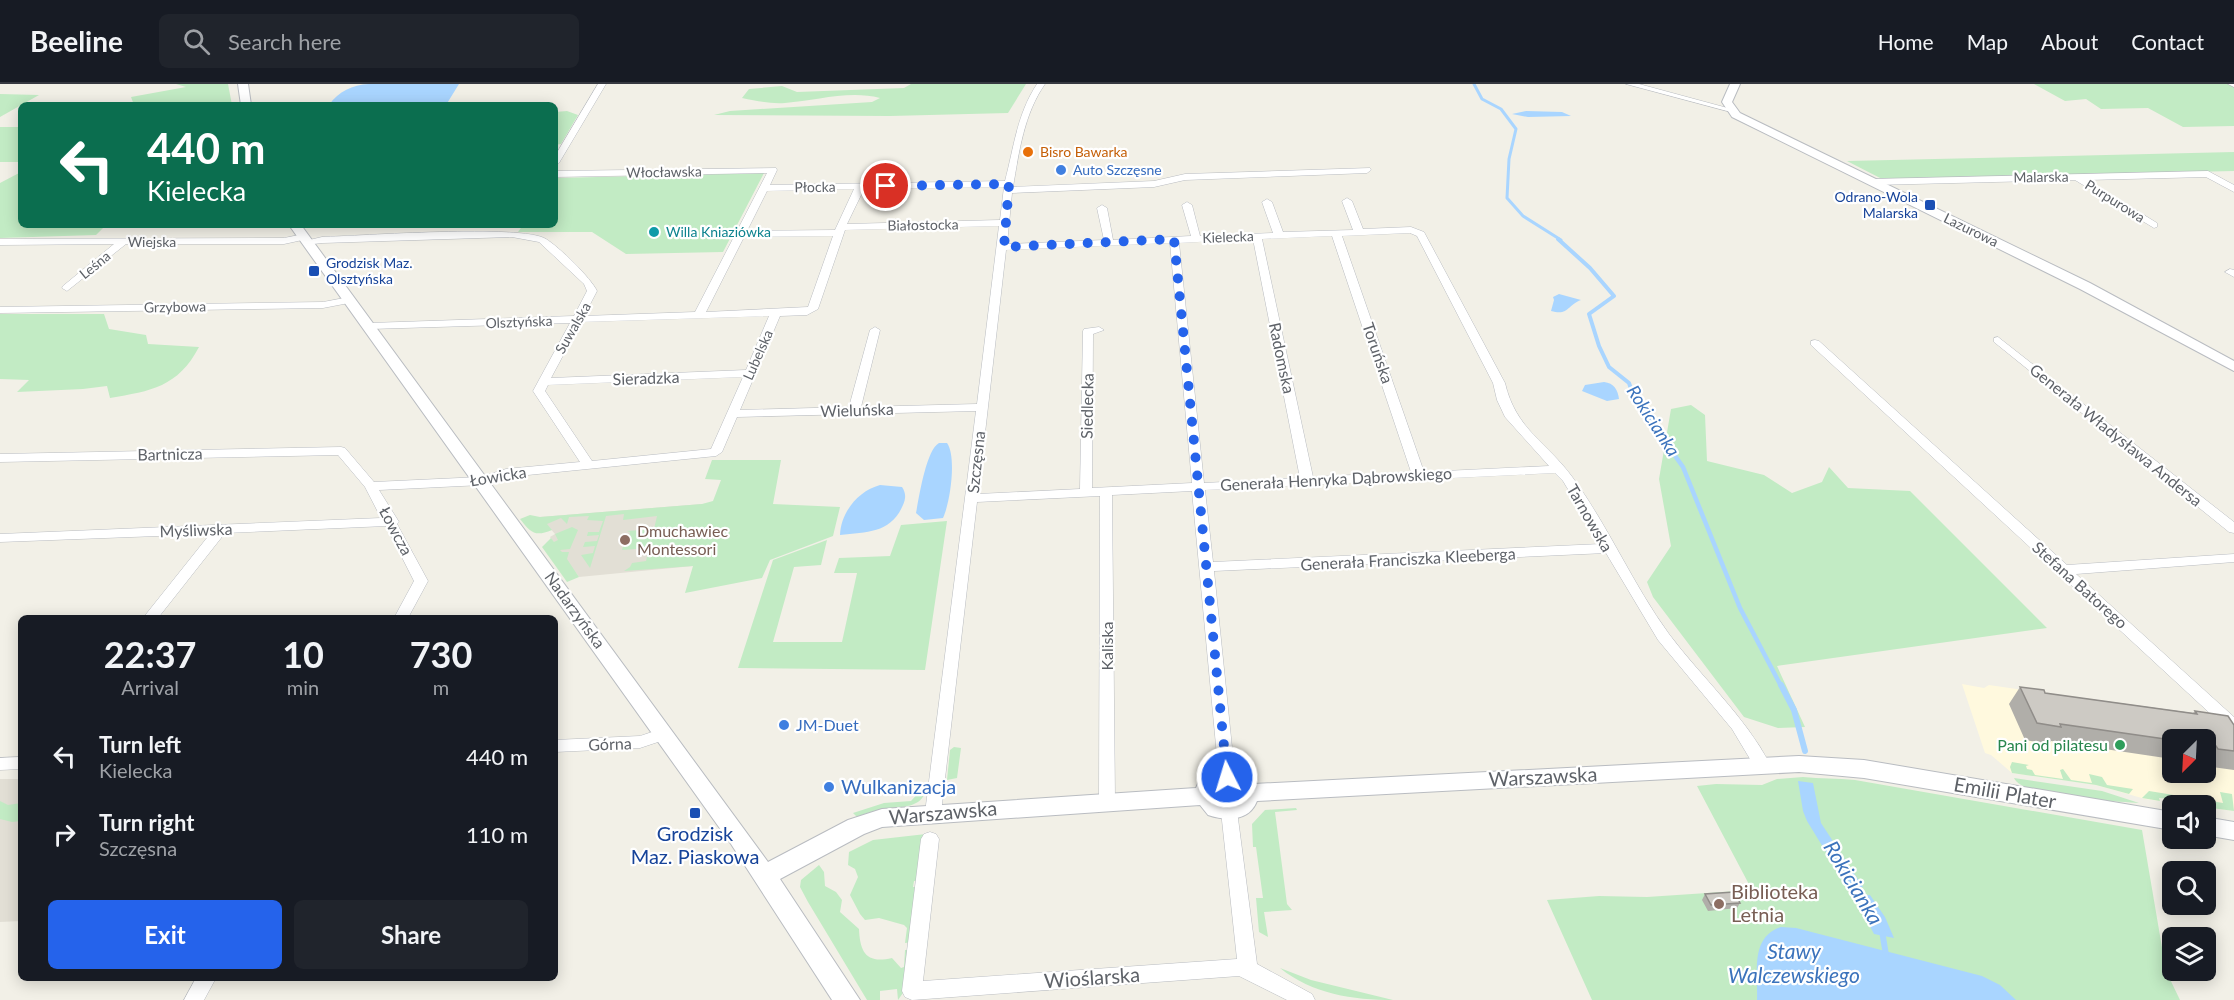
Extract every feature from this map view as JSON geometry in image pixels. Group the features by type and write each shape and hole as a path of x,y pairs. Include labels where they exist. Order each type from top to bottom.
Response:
{"street":[{"path":"243,84 246,102"},
{"path":"558,158 602,84"},
{"name":"Szczęsna","path":"933,813 982,407 1004,247 1009,187 1024,113 1041,84"},
{"path":"1630,84 1731,110"},
{"path":"1731,110 1727,102 1735,84"},
{"name":"Lazurowa","path":"1731,110 1743,119 2085,286 2234,367"},
{"name":"Włocławska","path":"558,174 773,170 764,188"},
{"name":"Płocka","path":"764,188 1154,184 1185,177 1367,170"},
{"name":"Malarska","path":"1874,182 2208,174 2234,189"},
{"name":"Purpurowa","path":"2075,177 2154,225"},
{"name":"Lubelska","path":"716,452 776,313 807,312 813,309 840,230 860,187"},
{"path":"699,315 764,188"},
{"path":"1347,201 1359,232"},
{"path":"1267,202 1279,235"},
{"path":"1186,205 1196,238"},
{"path":"1102,208 1109,241"},
{"name":"Białostocka","path":"740,234 1005,223"},
{"name":"Kielecka","path":"1004,247 1109,241 1417,231"},
{"name":"Tarnowska","path":"1417,231 1421,234 1480,345 1511,417 1570,482 1663,636 1738,725 1762,764"},
{"name":"Toruńska","path":"1336,233 1418,474"},
{"name":"Suwalska","path":"302,235 322,240 512,234 536,238 547,244 591,287 592,295 543,382"},
{"name":"Wiejska","path":"0,242 284,241 302,235"},
{"name":"Nadarzyńska","path":"302,235 765,875 842,999"},
{"name":"Radomska","path":"1257,236 1307,480"},
{"path":"1174,239 1227,777"},
{"name":"Leśna","path":"67,288 123,242"},
{"name":"Grzybowa","path":"0,310 323,305 350,300"},
{"name":"Olsztyńska","path":"370,326 776,313"},
{"path":"854,411 875,330"},
{"name":"Siedlecka","path":"1086,492 1088,331 1099,330"},
{"name":"Generała Władysława Andersa","path":"1998,340 2234,529"},
{"name":"Stefana Batorego","path":"1815,343 2234,726"},
{"name":"Sieradzka","path":"543,382 749,373"},
{"path":"543,382 540,395 588,465"},
{"name":"Wieluńska","path":"732,414 982,407"},
{"name":"Bartnicza","path":"0,458 341,451"},
{"name":"Łowcza","path":"341,451 371,486 392,522 421,581 403,615"},
{"name":"Łowicka","path":"371,486 482,481 506,472 716,452"},
{"name":"Generała Henryka Dąbrowskiego","path":"972,498 1418,474 1557,469"},
{"name":"Kaliska","path":"1107,491 1107,802"},
{"name":"Myśliwska","path":"0,538 392,522"},
{"path":"152,615 221,529"},
{"name":"Generała Franciszka Kleeberga","path":"1208,567 1608,548"},
{"path":"2064,570 2234,558"},
{"name":"Górna","path":"558,746 640,742 664,734"},
{"path":"0,764 18,763"},
{"name":"Warszawska","path":"1248,793 1762,764 1838,766"},
{"name":"Emilii Plater","path":"1838,766 2162,819"},
{"path":"1227,777 1243,783 1248,793 1248,799 1241,808 1229,811 1211,805 1205,796 1209,783 1227,777"},
{"name":"Warszawska","path":"765,875 869,821 896,815 1205,796"},
{"path":"1229,811 1248,969"},
{"path":"2216,828 2234,831"},
{"path":"908,996 930,839"},
{"name":"Wioślarska","path":"908,996 1239,967 1248,969 1305,1000"},
{"path":"194,1000 204,981"}],"shaded area":[{"name":"Dmuchawiec Montessori","path":"702,504 693,566 579,577 550,537 555,534 540,517"},
{"path":"1962,684 1984,688 1989,685 2128,705 2213,729 2162,729 2162,783 2216,783 2216,730 2234,735 2234,811 2216,809 2216,795 2162,795 2162,798 2159,798 2160,801 2096,785 2012,773 1991,755 1985,753"},
{"path":"0,779 18,779 18,921 0,922"}],"green space":[{"path":"176,84 228,84 231,102 133,102 131,97 186,87"},
{"path":"911,84 1026,84 1008,113 890,116 714,115 730,111 872,102 880,98 856,95 774,103 742,98 749,89 782,86 797,92 904,88"},
{"path":"2034,84 2234,84 2234,126 2183,127 2148,108 2101,109 2086,99 2065,101"},
{"path":"0,94 39,95 27,102 18,102 18,107 0,117"},
{"path":"567,111 578,115 561,144 558,144 558,112"},
{"path":"0,127 18,127 18,162 0,162"},
{"path":"2234,152 2234,171 1882,179 1847,161"},
{"path":"764,173 723,252 626,254 592,232 518,232 521,228 558,228 558,178"},
{"path":"18,174 18,228 103,228 96,235 0,238 0,183"},
{"path":"0,314 104,314 109,329 146,335 148,344 199,347 182,371 172,379 138,393 110,398 107,386 17,392 29,380 0,379"},
{"path":"1691,405 1705,415 1707,461 1764,475 1792,493 1822,482 1829,467 1848,488 1910,491 2047,628 1777,666 1805,727 1778,728 1744,717 1653,597 1647,582 1671,546 1659,479 1671,409"},
{"path":"712,460 781,460 773,504 840,507 833,536 770,560 762,578 685,593 693,566 624,571 632,563 646,561 649,548 622,550 624,542 628,541 630,532 627,531 654,529 657,516 623,520 624,514 606,516 590,568 581,555 593,553 595,546 583,547 585,542 597,541 599,535 587,536 588,532 599,532 603,521 587,520 589,516 569,517 567,524 561,518 547,524 552,530 537,533 530,530 520,519 530,515 540,517 702,504 713,501 721,480 705,479"},
{"path":"947,521 925,670 738,668 773,560 827,540 821,565 794,567 773,642 842,642 857,573 834,573 839,558 890,556 901,525"},
{"path":"572,527 578,530 570,549 560,550 569,552 567,559 579,577 567,582 542,547 551,538 554,542 558,540 555,534"},
{"path":"954,747 961,748 957,778 947,780 950,750"},
{"path":"2012,762 2029,765 2026,766 2027,769 2032,770 2035,775 2063,779 2060,770 2063,769 2071,780 2092,783 2089,774 2102,777 2107,785 2133,789 2129,794 2096,785 2012,773 2010,767"},
{"name":"Stawy Walczewskiego","path":"1803,777 1855,780 2142,830 2162,948 2162,981 2171,981 2180,1000 1592,1000 1547,900 1599,896 1647,897 1752,890 1697,786 1762,785 1777,779"},
{"path":"2014,778 2102,791 2139,803 2051,794 2021,785"},
{"path":"922,789 926,789 924,795 916,803 857,817 853,813 884,803 911,801"},
{"path":"2149,791 2174,795 2162,795 2162,798 2159,798 2160,801 2142,798"},
{"path":"2220,792 2232,794 2234,811 2216,809 2216,802 2223,803"},
{"path":"0,801 8,805 18,803 18,821 0,819"},
{"path":"1296,808 1297,810 1275,812 1287,904 1292,910 1264,912 1268,937 1259,932 1256,898 1263,898 1256,847 1253,847 1252,824 1265,810"},
{"path":"926,834 921,881 914,881 913,887 918,887 912,942 905,943 907,928 904,925 879,918 865,920 860,914 850,895 858,877 855,869 848,865 849,852 873,840"},
{"path":"819,865 824,872 825,886 836,892 842,900 840,912 859,929 863,950 870,958 892,958 901,968 904,967 905,950 911,950 905,990 898,1000 897,989 880,991 880,1000 867,1000 808,902 800,887 801,880"},
{"path":"1280,968 1311,980 1393,1000 1363,999 1333,994 1306,984"}],"water":[{"path":"459,84 448,102 332,102 346,90 357,86"},
{"path":"1526,111 1562,112 1571,116 1528,117 1512,114"},
{"path":"1559,294 1581,300 1565,311 1551,311 1553,297"},
{"path":"1604,382 1615,388 1619,399 1607,401 1582,391 1585,385"},
{"path":"939,443 947,443 952,459 948,502 943,518 924,520 916,513 919,497 930,455"},
{"path":"880,485 902,487 905,498 898,514 892,521 878,529 840,535 844,518 852,504 865,492"},
{"path":"1798,781 1813,783 1821,823 1863,887 1848,888 1807,821"},
{"path":"1870,895 1885,917 1894,938 1874,934 1854,896"},
{"name":"Stawy Walczewskiego","path":"1781,927 1796,928 1982,976 2000,985 2016,1000 1757,1000 1757,967 1760,947 1771,932"}],"building":[{"path":"2020,687 2044,690 2045,693 2197,714 2195,711 2228,716 2234,725 2234,751 2218,749 2216,729 2162,729 2162,739 2060,724 2061,727 2037,723"},
{"path":"1734,892 1740,903 1711,905 1705,894"}],"waterway":[{"name":"Rokicianka","path":"1474,84 1482,99 1501,109 1516,129 1509,159 1507,198 1523,216 1561,240"},
{"name":"Rokicianka","path":"1558,239 1590,268 1614,296 1589,314 1599,346 1609,367 1629,383 1635,400 1662,437"},
{"name":"Rokicianka","path":"1661,436 1683,467 1740,608 1781,686"},
{"name":"Rokicianka","path":"1781,685 1794,710 1805,751"},
{"name":"Rokicianka","path":"1855,884 1865,900"},
{"name":"Rokicianka","path":"1882,931 1886,955"}],"place":[{"name":"Bisro Bawarka","path":"1028,152"},
{"name":"Auto Szczęsne","path":"1061,170"},
{"name":"Odrano-Wola Malarska","path":"1930,205"},
{"name":"Willa Kniaziówka","path":"654,232"},
{"name":"Grodzisk Maz. Olsztyńska","path":"314,271"},
{"name":"Dmuchawiec Montessori","path":"625,540"},
{"name":"JM-Duet","path":"784,725"},
{"name":"Pani od pilatesu","path":"2120,745"},
{"name":"Wulkanizacja","path":"829,787"},
{"name":"Grodzisk Maz. Piaskowa","path":"695,813"},
{"name":"Biblioteka Letnia","path":"1719,904"}],"route":[{"path":"886,186 1009,184 1004,247 1174,239 1227,777"}]}
